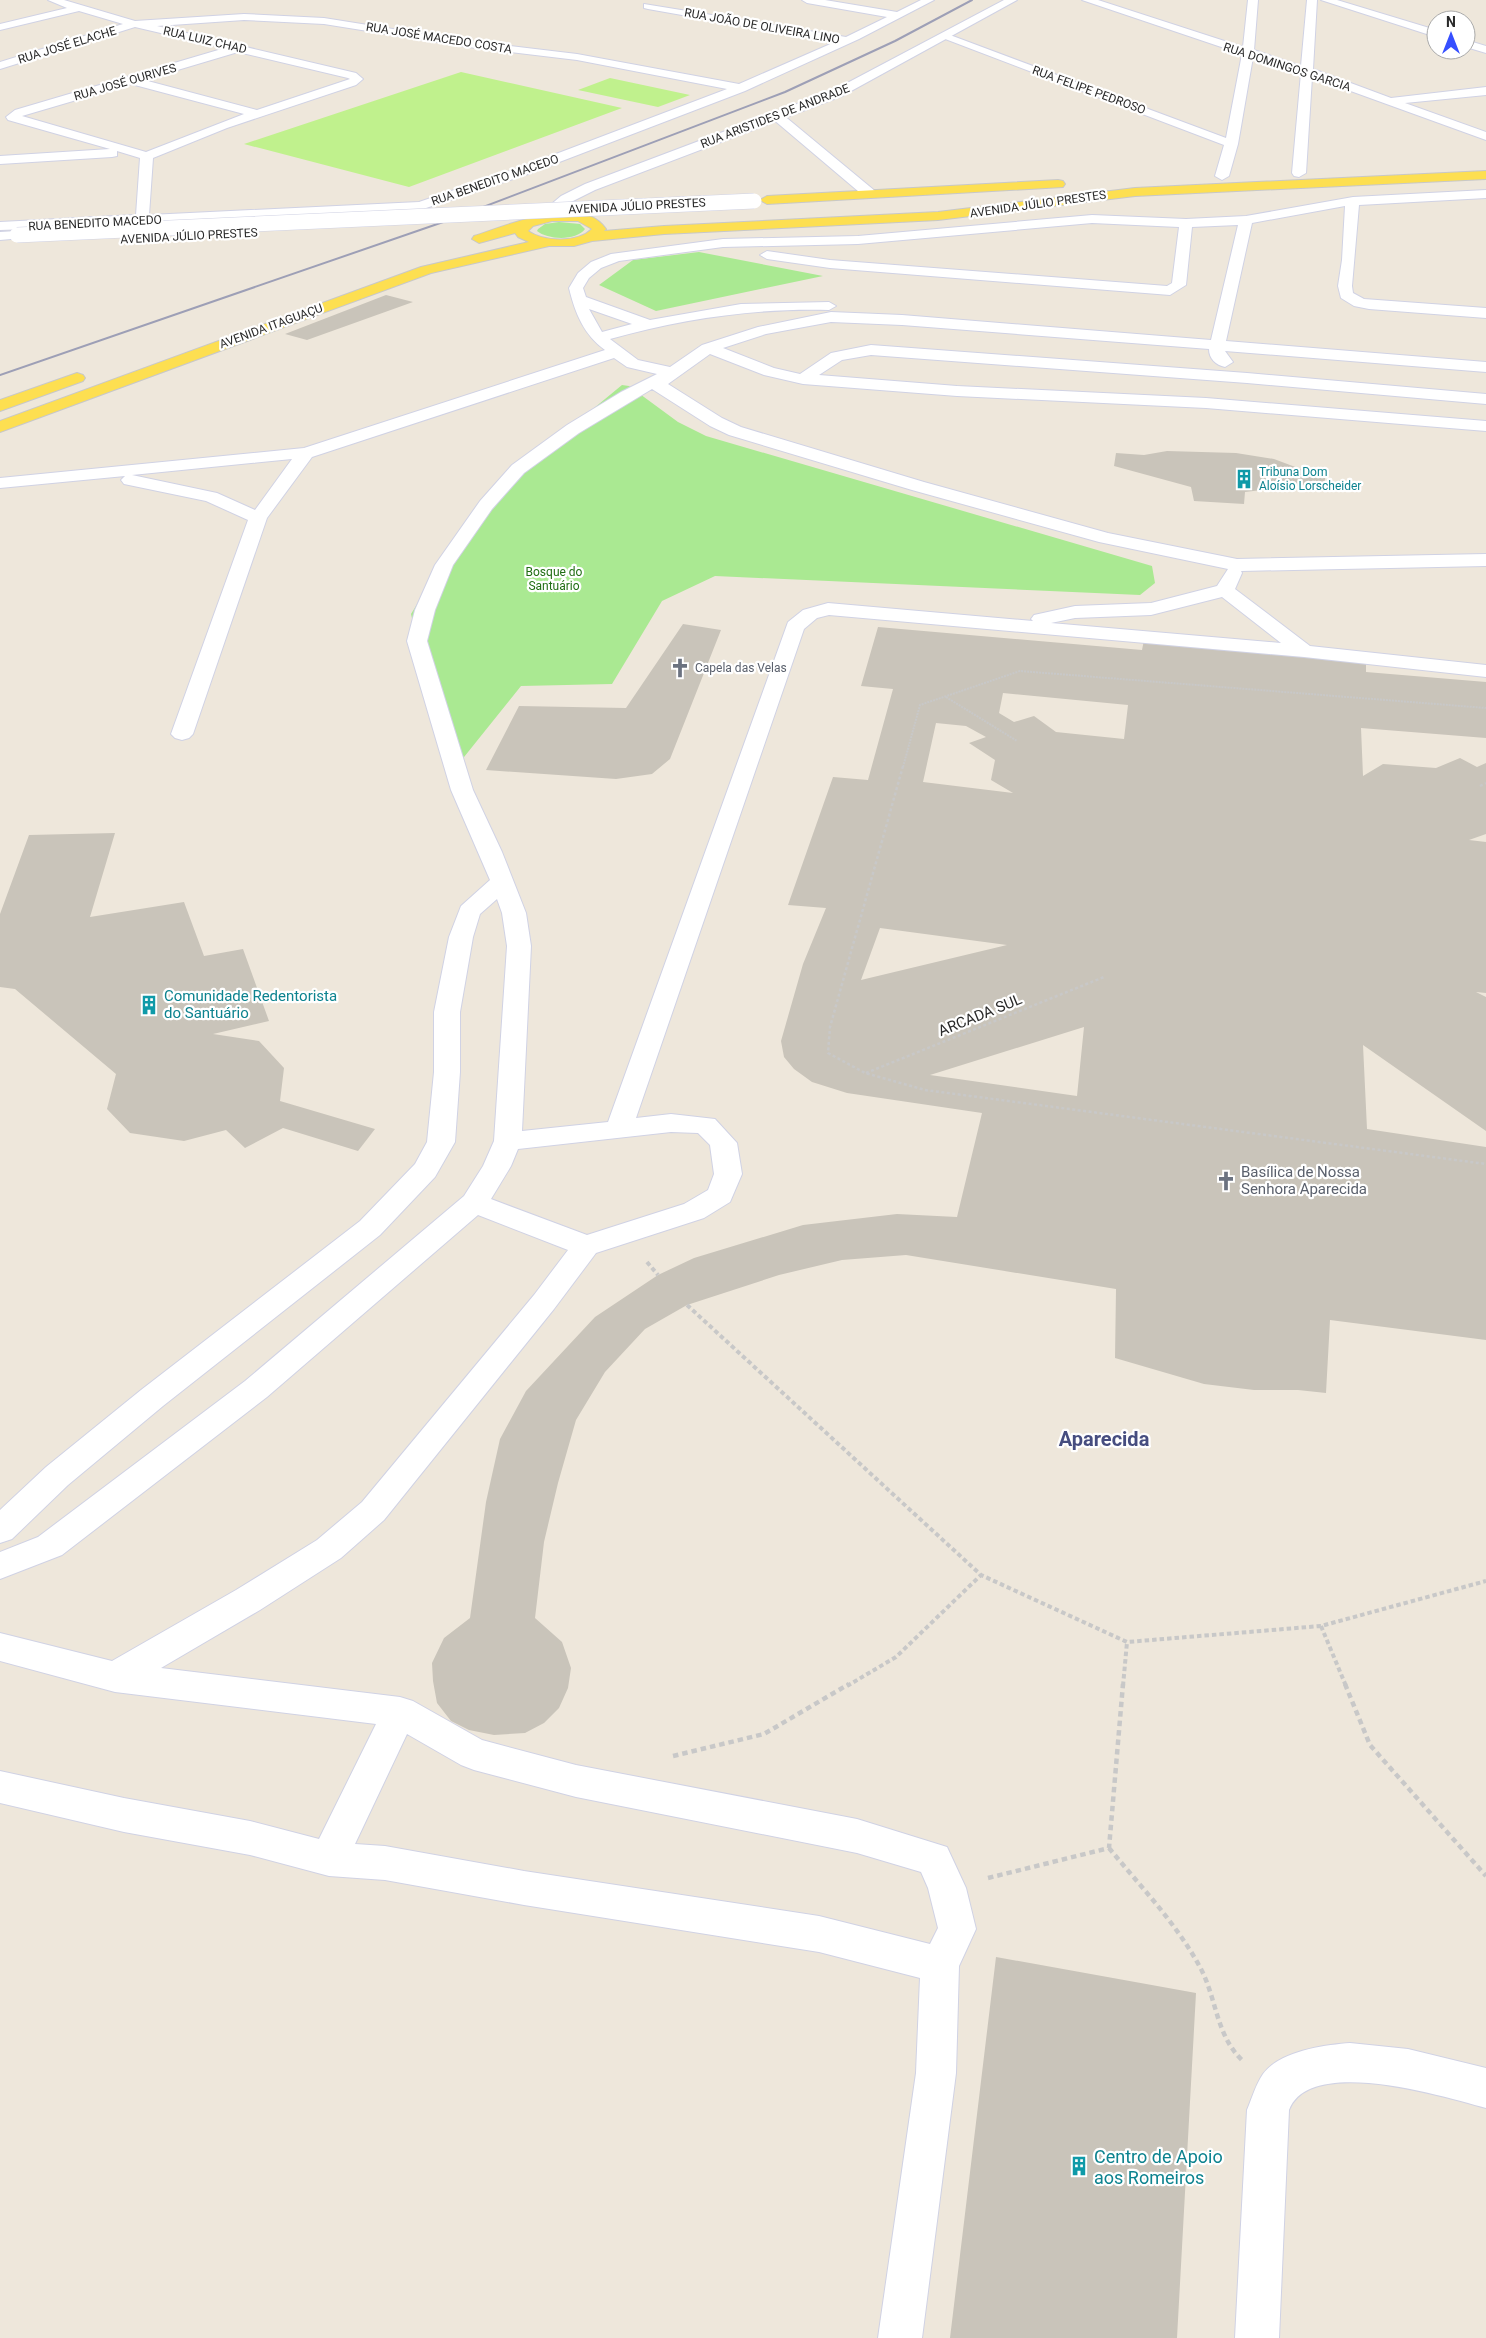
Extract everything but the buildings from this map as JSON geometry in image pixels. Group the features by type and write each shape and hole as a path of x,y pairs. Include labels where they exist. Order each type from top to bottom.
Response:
{"main road":[{"name":"AVENIDA JÚLIO PRESTES","path":"1113,181 1486,166"},
{"path":"1316,173 1327,183"},
{"name":"AVENIDA JÚLIO PRESTES","path":"548,242 571,242 590,237 664,230 962,214 1109,194 1486,176"},
{"name":"AVENIDA JÚLIO PRESTES","path":"761,201 1075,183"},
{"path":"976,188 1002,194 1009,200 1007,208"},
{"name":"AVENIDA JÚLIO PRESTES","path":"542,218 644,219 883,206 957,189"},
{"path":"761,201 883,206 962,214"},
{"path":"462,244 523,226 542,218"},
{"path":"579,218 598,225 599,229 590,237"},
{"path":"523,226 521,230 528,238 548,242"},
{"name":"AVENIDA ITAGUAÇU","path":"0,427 426,270 493,253 548,242"},
{"path":"0,396 49,380 94,372 0,406"}],"street":[{"name":"RUA LUIZ CHAD","path":"53,0 135,24 352,75 357,79 352,83 258,114"},
{"path":"807,0 899,16"},
{"name":"RUA BENEDITO MACEDO","path":"0,226 142,221 420,206 479,188 741,88 847,41 930,0"},
{"name":"RUA ARISTIDES DE ANDRADE","path":"542,218 577,193 604,181 838,94 1012,0"},
{"name":"RUA DOMINGOS GARCIA","path":"1087,0 1248,54 1306,71 1486,136"},
{"path":"1222,176 1232,144 1248,54 1253,0"},
{"path":"1299,173 1312,0"},
{"path":"1326,0 1426,31"},
{"name":"RUA JOÃO DE OLIVEIRA LINO","path":"648,6 847,41"},
{"path":"0,27 82,7"},
{"name":"RUA JOSÉ MACEDO COSTA","path":"135,24 244,17 324,21 468,44 577,57 741,88"},
{"name":"RUA JOSÉ ELACHE","path":"0,66 135,24"},
{"name":"RUA FELIPE PEDROSO","path":"946,37 1232,144"},
{"name":"RUA JOSÉ OURIVES","path":"133,152 12,117 19,113 239,48"},
{"path":"131,80 258,114"},
{"path":"1386,101 1486,91"},
{"path":"0,160 133,152 147,156 168,146 258,114"},
{"path":"778,116 870,194"},
{"path":"142,221 147,156"},
{"path":"673,372 633,364 598,338 582,311 576,288 583,276 596,265 616,256 723,242 858,240 1092,219 1186,223 1246,220 1353,201 1486,194"},
{"name":"AVENIDA JÚLIO PRESTES","path":"0,236 761,201"},
{"path":"1353,201 1350,214 1349,260 1343,285 1346,295 1359,303 1369,305 1486,313"},
{"name":"AVENIDA JÚLIO PRESTES","path":"0,246 322,229 350,225 420,206"},
{"path":"559,206 564,212 579,218"},
{"path":"1180,402 1217,351 1246,220"},
{"path":"723,242 750,252 830,264 1170,291 1179,285 1186,223"},
{"path":"579,300 647,324"},
{"path":"786,304 802,322"},
{"path":"598,338 647,324 718,310 786,304 1221,331 1486,352"},
{"path":"1486,367 1217,351 855,317 830,317 763,330 708,348 673,372 658,385 716,422 735,431 918,486 1096,535 1237,565 1486,560"},
{"path":"708,348 770,372 803,380 957,391 1180,402 1486,426"},
{"path":"803,380 837,356 871,350 1247,378 1486,399"},
{"path":"1217,351 1281,410"},
{"path":"0,483 306,453 616,352"},
{"path":"0,1566 50,1546 248,1395 474,1203 497,1166 508,1141 519,946 514,913 491,852 462,790 417,641 424,610 444,565 486,505 518,469 573,429 627,395 673,372"},
{"path":"182,734 258,518 306,453"},
{"path":"78,475 142,481 211,497 258,518"},
{"path":"1225,590 1237,565"},
{"path":"1008,625 1075,612 1151,608 1225,590"},
{"path":"1225,590 1304,651"},
{"path":"620,1129 794,626 810,614 828,609 1304,651 1486,671"},
{"path":"0,1530 57,1476 152,1398 370,1228 425,1170 441,1142 447,1072 447,1012 461,937 469,911 502,882"},
{"path":"115,1677 248,1600 321,1554 374,1511 544,1302 586,1246 694,1211 720,1195 728,1174 723,1143 706,1126 671,1122 548,1138 508,1141"},
{"path":"474,1203 586,1246"},
{"path":"0,1647 115,1677 400,1712 474,1754 576,1781 857,1836 934,1859 947,1888 957,1929 940,1965 936,2073 900,2338"},
{"path":"329,1859 400,1712"},
{"path":"0,1787 124,1815 250,1838 329,1859 385,1863 524,1888 819,1934 940,1965"},
{"path":"1257,2338 1268,2110 1278,2087 1299,2072 1333,2063 1399,2067 1486,2088"}],"path":[{"path":"1486,708 1020,671 920,705 830,1027 828,1053 865,1073 925,1090 1486,1164"},
{"path":"946,696 1017,740"},
{"path":"1480,786 1486,783"},
{"name":"ARCADA SUL","path":"865,1073 1104,977"},
{"path":"687,1305 981,1575 1128,1642 1321,1626 1486,1581"},
{"path":"670,1757 764,1734 896,1657 981,1575"},
{"path":"1321,1626 1370,1745 1486,1876"},
{"path":"1128,1642 1109,1848 1188,1946 1210,1989 1219,2029 1239,2058 1278,2087"},
{"path":"947,1888 1109,1848"}],"green space":[{"path":"461,72 622,108 409,187 244,144"},
{"path":"610,78 690,95 658,107 578,90"},
{"path":"559,222 580,224 585,229 575,236 562,238 548,236 537,231 545,224"},
{"path":"699,252 823,276 656,311 599,285 633,260"},
{"name":"Bosque do Santuário","path":"622,385 629,386 678,422 706,436 1152,566 1155,583 1140,595 715,576 662,601 612,684 521,686 448,777 411,614 480,502"}],"railway":[{"path":"0,375 449,220 785,92 895,41 972,0"}],"place":[{"name":"Tribuna Dom Aloísio Lorscheider","path":"1244,479"},
{"name":"Capela das Velas","path":"680,668"},
{"name":"Comunidade Redentorista do Santuário","path":"149,1005"},
{"name":"Basílica de Nossa Senhora Aparecida","path":"1226,1181"},
{"name":"Centro de Apoio aos Romeiros","path":"1079,2166"}],"district":[{"name":"Aparecida","path":"1104,1439"}]}
